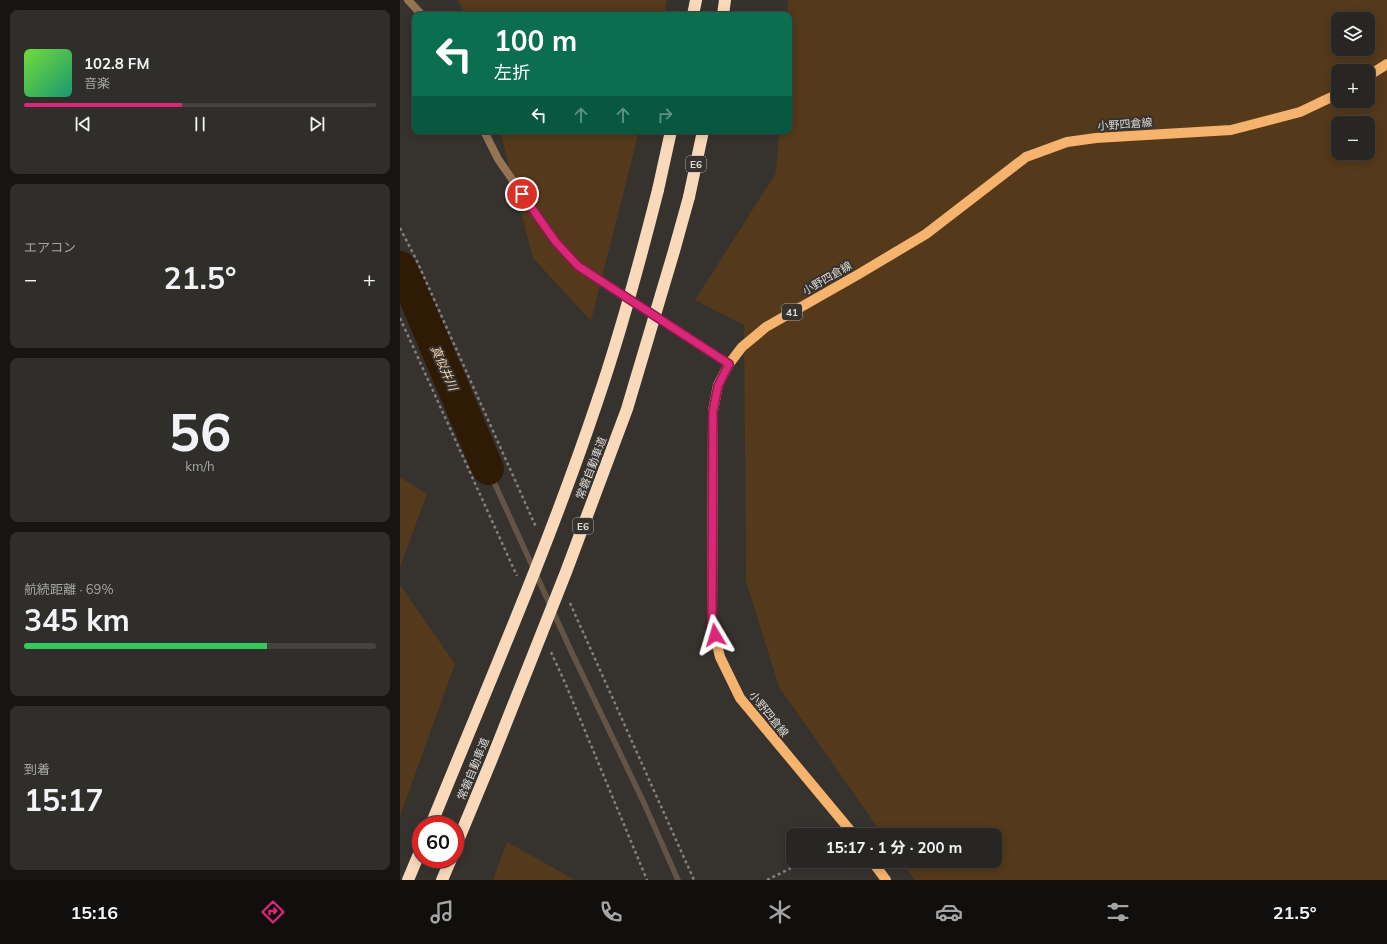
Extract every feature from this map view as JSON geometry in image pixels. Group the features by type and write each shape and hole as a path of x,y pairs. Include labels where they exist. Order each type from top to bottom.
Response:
{"highway":[{"path":"694,12 696,0"},
{"path":"723,12 725,0"},
{"name":"常磐自動車道","path":"435,816 554,523 590,423 631,295 658,190 670,134"},
{"name":"常磐自動車道","path":"464,826 566,572 627,409 689,197 702,134"},
{"path":"408,880 413,868"},
{"path":"442,880 447,868"}],"main road":[{"path":"1375,72 1387,64"},
{"name":"小野四倉線","path":"848,828 740,698 720,657 712,624 713,411 718,386 729,364 742,347 766,327 926,234 1026,157 1067,142 1096,138 1231,130 1300,112 1331,97"},
{"path":"877,868 886,880"}],"street":[{"path":"408,0 419,12"},
{"path":"486,134 498,159 555,241 578,266 729,364"}],"path":[{"path":"400,318 501,539"},
{"path":"552,656 566,685 647,880"},
{"path":"767,880 791,868"}],"shaded area":[{"path":"458,0 667,0 665,12 464,12"},
{"path":"788,0 1387,0 1387,880 915,880 906,868 1002,868 1002,828 878,828 779,687 746,581 744,325 695,300 776,173 779,134 792,134 792,12 787,12"},
{"path":"501,134 638,134 591,321 533,258"},
{"path":"400,477 427,494 400,567"},
{"path":"400,585 455,664 400,816"},
{"path":"507,842 575,880 493,880"}],"waterway":[{"name":"真似井川","path":"400,267 409,284 488,469"},
{"path":"488,469 572,653 644,803 678,880"}],"route":[{"path":"522,194 555,241 578,266 729,364 718,386 713,411 712,624 715,635"}]}
